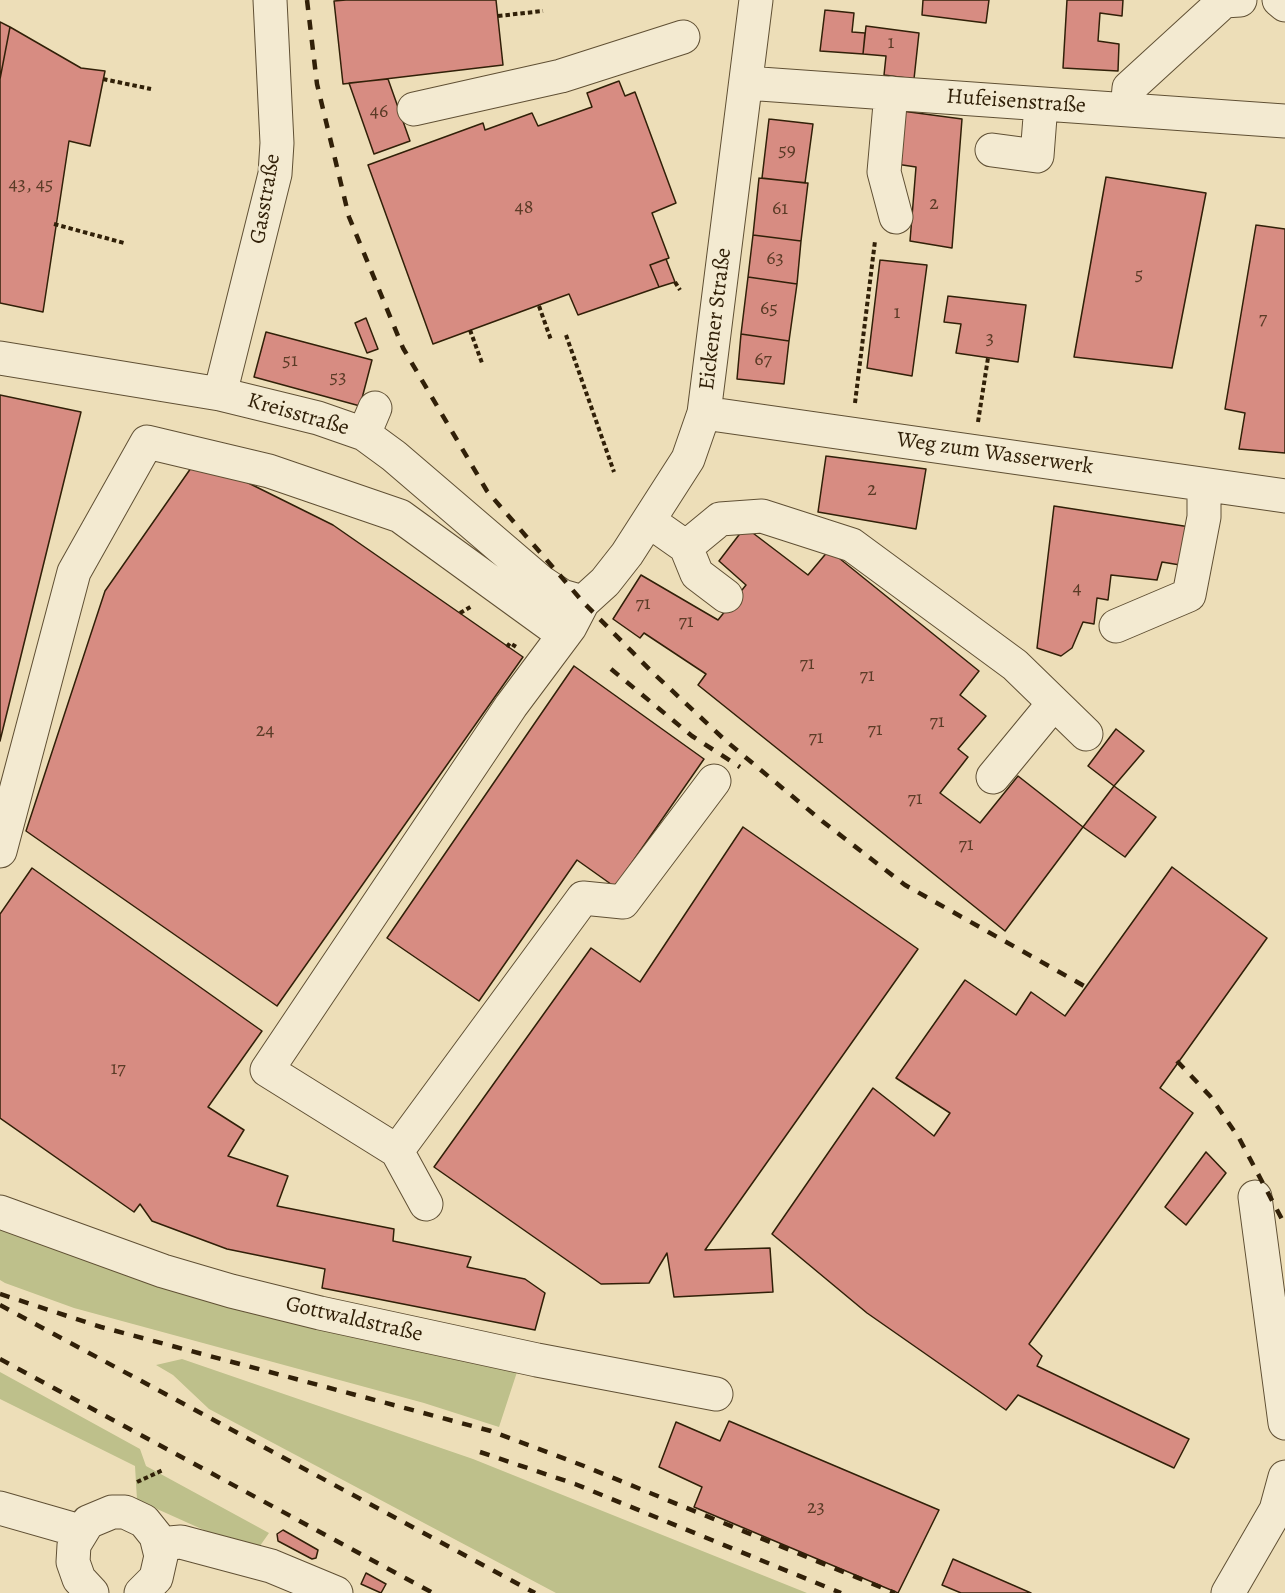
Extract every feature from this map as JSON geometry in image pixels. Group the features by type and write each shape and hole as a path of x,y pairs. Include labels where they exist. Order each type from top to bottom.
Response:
{"street":[{"name":"Gasstraße","path":"219,394 275,174 277,144 270,0"},
{"name":"Eickener Straße","path":"397,1150 267,1070 511,706 572,621 605,582 649,521 688,459 704,413 756,0"},
{"path":"1127,110 1129,88 1224,1 1240,0"},
{"path":"1279,0 1285,5"},
{"path":"414,109 561,76 683,37"},
{"name":"Hufeisenstraße","path":"746,83 1127,110 1284,114"},
{"path":"886,228 884,172 891,93"},
{"path":"992,150 1037,156 1041,104"},
{"name":"Kreisstraße","path":"0,358 219,394 318,418 369,421 394,456 541,582 562,596 572,621"},
{"name":"Weg zum Wasserwerk","path":"704,413 1285,496"},
{"path":"0,851 74,572 147,442 269,471 400,516 572,621"},
{"path":"1116,626 1189,595 1204,517 1204,484"},
{"path":"686,547 720,519 762,516 852,545 1015,665 1086,734"},
{"path":"649,521 686,547 697,574 726,596"},
{"path":"993,777 1054,703"},
{"path":"426,1204 397,1150 583,898 623,902 714,781"},
{"path":"1255,1197 1285,1423"},
{"name":"Gottwaldstraße","path":"0,1212 163,1271 242,1294 525,1357 716,1394"},
{"path":"1228,1593 1276,1510 1285,1477"},
{"path":"0,1508 80,1531"},
{"path":"92,1593 79,1579 73,1562 74,1545 80,1531 100,1515 111,1512 125,1512 144,1521 156,1536 161,1556 156,1578 141,1593"},
{"path":"158,1544 181,1542 271,1566 336,1593"}],"path":[{"path":"498,16 543,12"},
{"path":"103,79 151,89"},
{"path":"54,224 124,243"},
{"path":"851,434 886,228"},
{"path":"675,282 680,290"},
{"path":"539,306 551,340"},
{"path":"470,330 482,363"},
{"path":"566,335 614,472"},
{"path":"973,451 988,358"},
{"path":"460,613 471,606"}],"green space":[{"path":"0,1224 517,1372 499,1427 424,1403 74,1308 5,1283 0,1280"},
{"path":"182,1359 473,1459 807,1593 556,1593 209,1409 173,1375 156,1365"},
{"path":"0,1372 140,1449 146,1466 269,1533 255,1553 137,1500 135,1466 0,1399"}],"building":[{"path":"496,0 503,65 343,84 334,1"},
{"path":"923,0 989,0 986,23 922,15"},
{"path":"1067,0 1123,0 1122,16 1100,13 1098,41 1119,44 1118,71 1063,68"},
{"path":"825,10 854,13 852,32 865,33 863,54 820,51"},
{"path":"0,22 10,27 0,79"},
{"path":"866,26 919,33 914,79 884,75 886,56 863,54"},
{"path":"10,27 81,68 105,71 90,146 69,141 43,312 0,303 0,79"},
{"path":"388,79 410,141 374,154 349,83"},
{"path":"619,81 625,96 635,92 676,203 652,213 669,258 650,265 659,287 578,315 569,294 433,344 368,165 483,123 485,130 532,113 538,126 592,107 587,93"},
{"path":"902,111 962,119 952,248 910,241 916,167 896,164"},
{"path":"769,119 813,124 805,183 762,178"},
{"path":"1106,177 1206,193 1172,368 1074,357"},
{"path":"759,178 808,183 801,241 753,235"},
{"path":"1256,225 1285,229 1285,453 1239,449 1245,413 1225,409"},
{"path":"753,235 801,241 797,284 748,277"},
{"path":"666,259 675,282 659,287 650,265"},
{"path":"880,260 927,265 912,376 867,368"},
{"path":"748,277 797,284 789,341 741,334"},
{"path":"948,296 1026,305 1018,362 956,353 961,324 944,322"},
{"path":"366,318 378,349 367,353 355,323"},
{"path":"266,332 372,360 360,406 254,377"},
{"path":"741,334 789,341 784,384 737,379"},
{"path":"0,395 81,412 0,741"},
{"path":"826,456 926,469 916,529 818,512"},
{"path":"198,458 333,525 523,657 277,1006 26,831 105,591"},
{"path":"1054,506 1190,527 1186,566 1162,562 1157,580 1111,575 1108,600 1097,598 1094,624 1083,622 1072,648 1061,656 1037,648"},
{"path":"745,527 808,575 829,550 979,671 960,695 986,716 958,749 968,757 940,793 980,823 1018,776 1083,827 1005,931 698,685 706,674 644,633 640,638 613,619 641,575 718,620 746,585 719,561"},
{"path":"574,666 704,759 615,887 577,860 479,1001 387,938"},
{"path":"1116,729 1144,751 1114,786 1088,766"},
{"path":"1114,786 1156,817 1125,857 1083,827"},
{"path":"743,827 918,949 705,1250 770,1248 773,1292 674,1297 667,1253 649,1283 601,1284 434,1167 591,948 640,982"},
{"path":"1172,867 1267,938 1160,1088 1193,1113 1029,1344 1042,1356 1037,1366 1189,1439 1174,1468 1018,1395 1006,1410 867,1313 772,1234 873,1088 934,1136 950,1113 896,1078 965,980 1016,1015 1031,992 1065,1016"},
{"path":"32,868 262,1031 208,1107 244,1130 228,1156 288,1176 277,1206 394,1229 393,1241 471,1257 467,1267 525,1279 545,1293 535,1330 322,1288 325,1269 227,1249 152,1221 140,1204 134,1212 0,1118 0,914"},
{"path":"1206,1152 1226,1173 1186,1225 1165,1207"},
{"path":"729,1421 939,1510 898,1593 694,1507 702,1487 659,1467 676,1422 720,1441"},
{"path":"283,1530 318,1550 316,1558 312,1559 278,1541 277,1534"},
{"path":"953,1559 1031,1593 961,1593 942,1585"},
{"path":"366,1573 386,1584 381,1593 361,1584"}],"railway":[{"path":"307,0 317,84 349,217 403,348 487,491 583,602 651,671 726,741 822,821 905,885 1086,987"},
{"path":"611,669 692,736 740,767"},
{"path":"1177,1061 1210,1096 1239,1138 1285,1225"},
{"path":"0,1294 101,1327 491,1431 584,1466 895,1593"},
{"path":"0,1305 535,1593"},
{"path":"0,1359 433,1593"},
{"path":"480,1452 575,1484 841,1593"}]}
